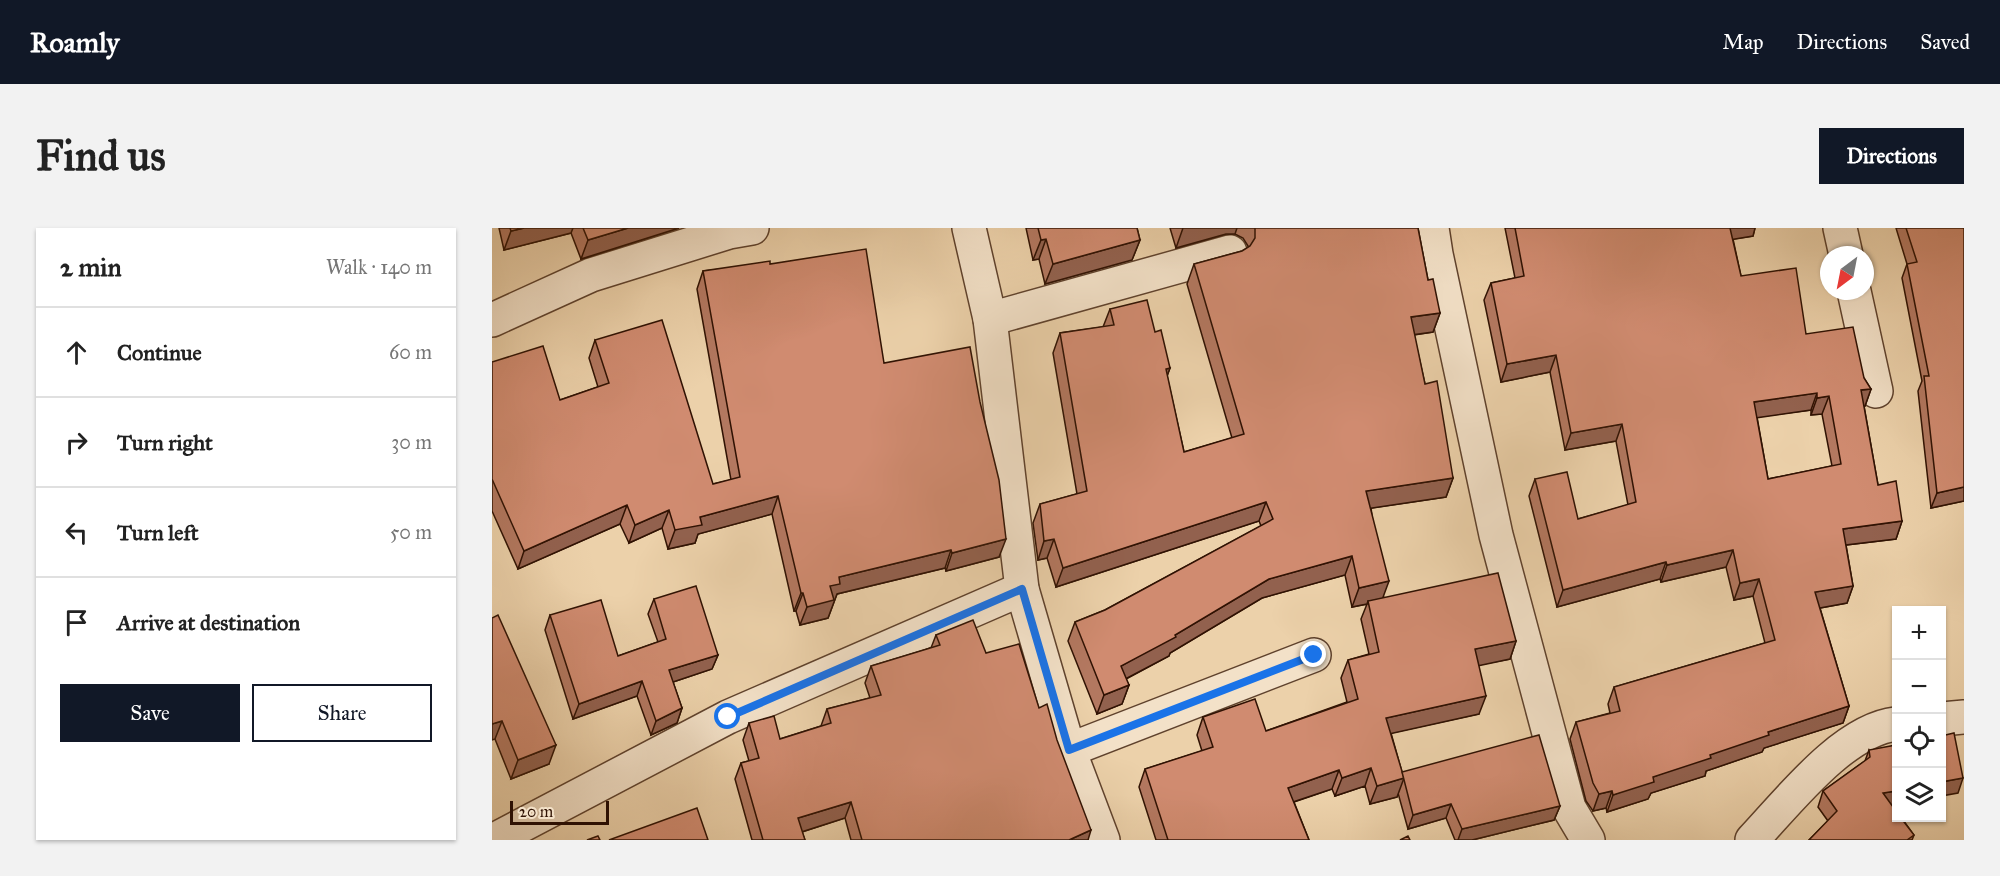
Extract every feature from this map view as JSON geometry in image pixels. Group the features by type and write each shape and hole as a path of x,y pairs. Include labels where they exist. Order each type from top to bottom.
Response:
{"street":[{"path":"492,320 591,275 729,232 752,228"},
{"path":"969,228 990,319 1022,589 1069,750 1103,840"},
{"path":"1432,228 1496,535 1569,808 1587,840"},
{"path":"1840,228 1844,246"},
{"path":"990,319 1230,252"},
{"path":"1856,300 1876,392"},
{"path":"494,840 728,717 1022,589"},
{"path":"1069,750 1314,655"},
{"path":"1946,719 1964,717"},
{"path":"1752,840 1813,774 1852,741 1892,725"}],"building":[{"path":"583,228 628,228 588,240"},
{"path":"1038,228 1137,228 1140,240 1053,264 1046,239 1041,240"},
{"path":"1255,228 1418,228 1428,280 1433,279 1440,313 1411,317 1425,384 1437,381 1453,478 1366,491 1389,581 1359,588 1352,556 1269,579 1175,635 1176,637 1121,666 1129,685 1104,695 1075,622 1105,610 1273,519 1266,502 1063,568 1054,539 1044,541 1040,504 1087,491 1060,333 1114,325 1110,309 1147,300 1155,332 1161,330 1170,368 1166,369 1184,452 1244,434 1194,264 1242,251 1250,246 1255,238"},
{"path":"1515,228 1730,228 1741,276 1796,268 1806,334 1853,327 1864,378 1871,389 1861,390 1878,485 1896,481 1902,521 1843,529 1853,586 1815,592 1849,706 1768,732 1769,735 1710,755 1711,758 1653,777 1654,782 1613,795 1612,791 1599,794 1593,783 1576,722 1620,711 1614,687 1775,640 1759,579 1740,583 1733,550 1667,565 1666,562 1563,590 1535,479 1567,472 1578,519 1636,502 1622,424 1571,433 1556,355 1507,364 1491,283 1524,276","holes":["1817,393 1817,398 1829,396 1841,464 1768,479 1754,402"]},
{"path":"1906,228 1964,228 1964,487 1937,493 1924,376 1929,376 1907,264 1917,262"},
{"path":"866,249 884,363 970,347 980,402 999,480 1006,539 839,577 840,584 830,586 834,600 807,607 803,593 801,593 778,496 700,517 702,525 675,530 669,510 635,525 627,505 524,551 492,479 492,362 543,346 560,400 609,383 595,340 662,320 713,484 740,477 703,271 770,261 770,264"},
{"path":"1498,573 1516,641 1475,649 1486,696 1386,718 1404,778 1377,786 1371,768 1342,778 1339,770 1288,788 1309,840 1168,840 1145,769 1213,747 1203,717 1255,699 1266,731 1358,699 1348,660 1379,652 1368,601"},
{"path":"696,586 718,655 669,670 682,708 656,721 642,681 579,704 550,615 601,600 618,656 666,639 654,599"},
{"path":"498,615 556,745 518,760 502,721 492,724 492,618"},
{"path":"973,620 986,653 1019,644 1039,708 1047,704 1057,740 1091,830 1069,840 862,840 851,802 798,818 805,840 763,840 741,763 759,758 749,723 774,716 780,739 831,723 827,709 881,695 871,666 940,645 936,635"},
{"path":"1954,733 1963,778 1946,781 1946,735"},
{"path":"1539,735 1560,806 1462,829 1451,804 1413,815 1402,772"},
{"path":"1892,746 1892,792 1883,793 1892,805 1892,822 1904,822 1914,835 1907,840 1809,840 1837,811 1823,791 1870,757 1869,750"},
{"path":"697,808 708,840 609,840"},
{"path":"598,836 600,840 587,840"}],"route":[{"path":"728,717 1022,589 1069,750 1314,655"}]}
